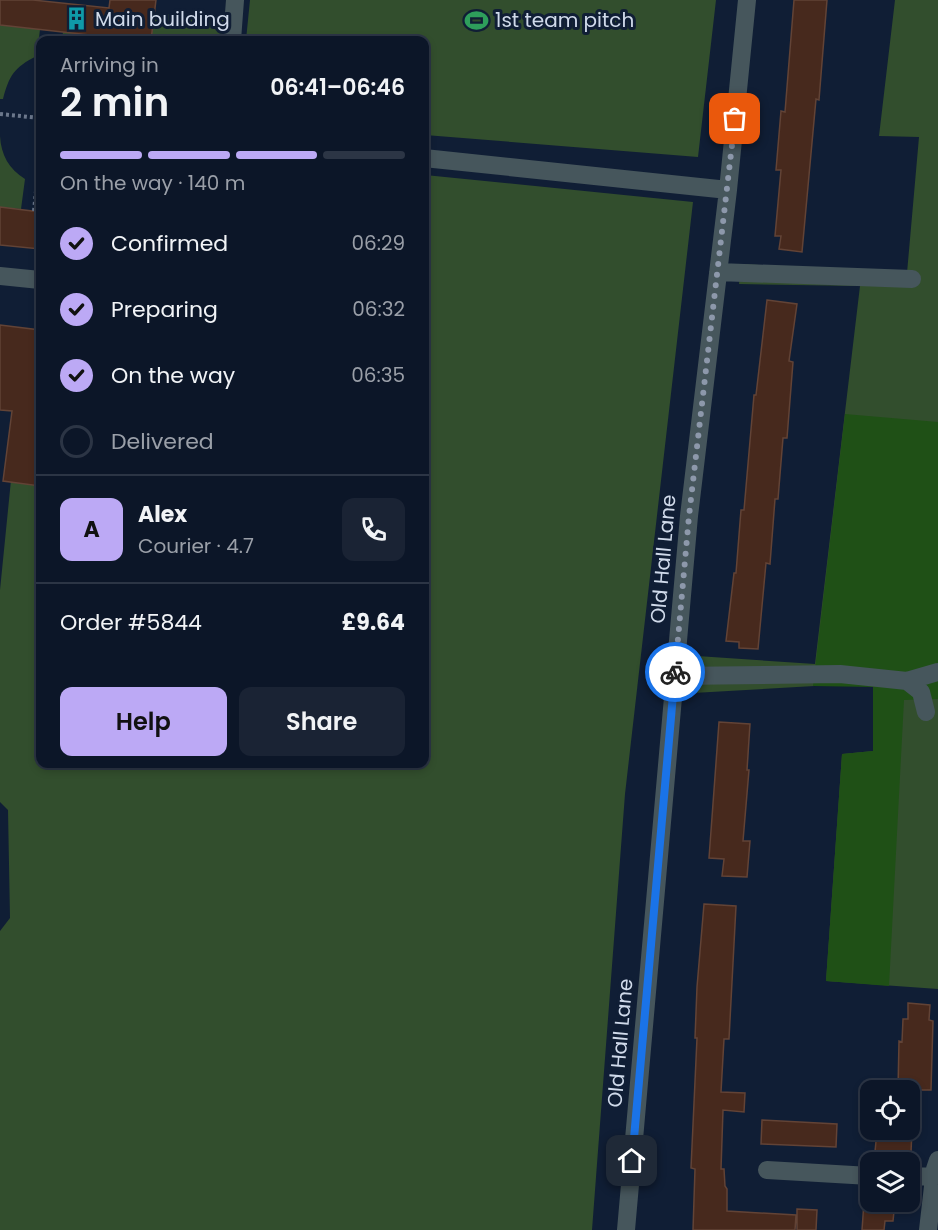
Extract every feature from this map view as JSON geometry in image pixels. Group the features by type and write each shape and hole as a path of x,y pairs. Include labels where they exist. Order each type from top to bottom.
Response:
{"street":[{"path":"232,36 235,0"},
{"name":"Old Hall Lane","path":"626,1230 689,516 728,190 747,0"},
{"path":"429,159 728,190"},
{"path":"718,272 912,279"},
{"path":"0,276 36,280"},
{"path":"675,676 840,674 907,681 938,672"},
{"path":"907,681 921,692 927,712"},
{"path":"920,1173 936,1168 928,1230"},
{"path":"767,1170 860,1175"}],"path":[{"path":"0,114 36,118"},
{"path":"34,211 36,191"}],"green space":[{"path":"250,0 716,0 698,157 429,135 429,36 246,36"},
{"path":"895,0 938,0 938,989 826,981 842,754 873,751 873,686 832,685 693,693 697,656 815,664 860,286 739,284 741,264 907,273 919,137 879,136"},
{"path":"154,13 224,20 222,36 151,36"},
{"path":"0,25 40,29 39,36 36,36 36,57 18,68 8,84 3,99 0,99"},
{"path":"63,32 98,36 62,36"},
{"path":"0,136 7,161 14,171 25,179 21,209 0,207"},
{"path":"429,175 693,202 625,794 592,1230 0,1230 0,931 10,918 8,810 0,802 0,590 11,480 36,483 36,768 429,768"},
{"path":"845,414 938,422 938,699 904,700 889,986 826,981 842,754 873,751 873,687 813,686"}],"building":[{"name":"Main building","path":"0,0 33,0 109,8 110,0 156,0 152,36 98,36 0,25"},
{"path":"794,0 827,0 819,100 816,99 802,252 779,249 781,236 775,236 781,170 776,170 781,111 785,112"},
{"path":"0,207 36,212 36,249 0,245"},
{"path":"767,300 797,304 789,361 793,362 787,438 783,438 778,499 775,499 770,564 766,563 758,649 739,648 739,642 726,641 734,573 736,573 741,510 744,510 754,395 756,395"},
{"path":"0,325 36,330 36,485 3,481 12,411 0,410"},
{"path":"719,722 750,724 743,841 750,841 747,877 722,876 724,859 709,858"},
{"path":"704,904 736,906 729,1039 724,1039 721,1092 745,1093 744,1112 723,1110 721,1169 724,1169 727,1189 727,1211 796,1215 795,1230 693,1230 695,1169 691,1168 697,1038 695,1038"},
{"path":"908,1003 930,1005 929,1020 933,1021 931,1090 920,1090 920,1080 898,1080 899,1041 902,1042 903,1019 908,1019"},
{"path":"762,1120 837,1124 836,1147 761,1144"},
{"path":"876,1140 912,1140 911,1152 875,1152"},
{"path":"797,1209 817,1210 816,1230 797,1230"},
{"path":"863,1212 894,1212 893,1221 885,1221 884,1230 862,1230"}],"way so far":[{"path":"675,672 689,516 735,119"}],"place":[{"name":"Main building","path":"77,19"},
{"name":"1st team pitch","path":"477,20"}],"route":[{"path":"632,1161 675,672"}]}
